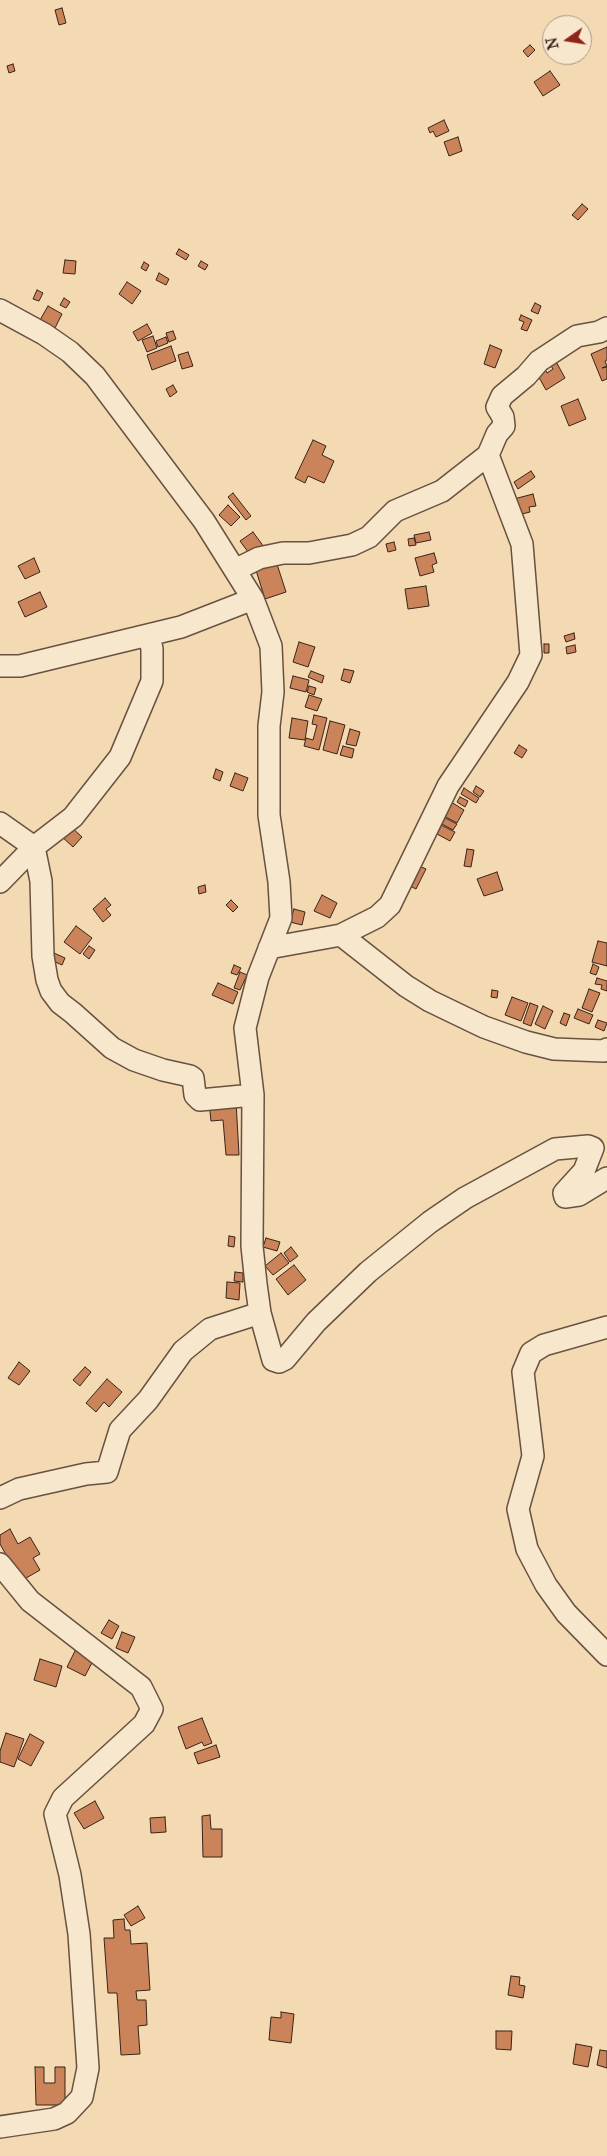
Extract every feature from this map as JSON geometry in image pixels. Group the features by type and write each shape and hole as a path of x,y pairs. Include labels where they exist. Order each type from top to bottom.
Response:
{"street":[{"path":"0,310 44,334 70,352 95,376 204,521 253,599 271,646 273,692 269,726 269,815 279,882 281,918 258,978 245,1028 253,1094 252,1246 260,1313 273,1360 279,1362 285,1359 316,1322 368,1272 430,1222 465,1198 555,1149 588,1146 593,1148 584,1171 566,1190 564,1193 565,1197 579,1196 607,1178"},
{"path":"235,570 258,558 283,553 309,553 352,545 369,537 394,511 442,491 488,456 497,434 504,426 503,417 497,407 502,396 526,376 539,361 577,336 600,332 607,328"},
{"path":"270,948 341,935 377,917 390,904 448,786 518,682 531,655 522,544 488,456"},
{"path":"0,666 20,666 182,627 253,599"},
{"path":"0,882 34,847 73,817 120,757 152,681 152,649 149,635"},
{"path":"0,823 34,847 41,881 43,956 47,980 51,991 60,1003 74,1013 112,1048 149,1065 193,1078 195,1095 200,1100 253,1094"},
{"path":"341,935 414,991 430,1001 484,1027 526,1042 554,1048 604,1051 607,1049"},
{"path":"0,1498 19,1489 86,1474 107,1472 120,1430 148,1400 183,1352 210,1329 260,1313"},
{"path":"607,1327 544,1345 531,1353 524,1372 533,1456 518,1509 527,1550 546,1585 566,1613 607,1655"},
{"path":"0,1564 30,1601 141,1687 152,1709 144,1724 63,1798 55,1814 70,1875 80,1934 88,2068 82,2097 67,2113 54,2119 0,2127"}],"building":[{"path":"62,8 66,23 59,25 55,10"},
{"path":"530,45 535,50 528,57 523,51"},
{"path":"13,64 15,71 9,73 7,66"},
{"path":"550,71 560,85 543,96 534,82"},
{"path":"444,120 449,131 436,137 433,131 430,133 428,128"},
{"path":"458,137 462,151 449,156 444,142"},
{"path":"582,204 588,209 578,220 572,215"},
{"path":"179,249 189,255 186,260 176,254"},
{"path":"65,260 76,261 75,274 63,273"},
{"path":"201,261 208,265 205,270 198,266"},
{"path":"144,262 149,265 146,271 141,268"},
{"path":"159,273 169,279 166,285 156,280"},
{"path":"127,282 141,291 132,304 119,294"},
{"path":"37,290 43,293 39,301 33,299"},
{"path":"64,298 70,302 66,308 60,305"},
{"path":"535,303 541,306 538,314 531,311"},
{"path":"48,306 62,314 55,328 40,320"},
{"path":"521,315 532,320 527,331 521,329 524,322 519,320"},
{"path":"147,324 152,333 138,341 133,332"},
{"path":"173,331 176,339 169,342 166,333"},
{"path":"153,336 157,348 147,352 142,340"},
{"path":"166,337 168,343 158,347 156,341"},
{"path":"490,345 502,350 495,368 484,364"},
{"path":"171,346 176,361 152,370 147,355"},
{"path":"607,347 607,360 605,361 607,366 602,368 607,367 607,379 602,381 591,354"},
{"path":"188,352 193,366 182,369 178,355"},
{"path":"554,358 565,378 546,390 536,372 544,367 547,373 553,369 548,361"},
{"path":"173,385 177,392 170,397 166,389"},
{"path":"578,399 586,419 569,426 561,406"},
{"path":"313,440 326,446 322,455 334,461 324,483 308,476 305,483 295,478"},
{"path":"531,471 535,477 518,489 514,482"},
{"path":"233,493 251,516 246,520 228,497"},
{"path":"533,494 536,506 529,507 530,512 518,515 514,499"},
{"path":"228,505 240,517 231,526 219,515"},
{"path":"253,532 264,547 251,556 240,541"},
{"path":"429,532 431,540 416,543 414,535"},
{"path":"414,538 416,545 409,546 408,539"},
{"path":"394,542 396,550 388,552 386,544"},
{"path":"434,553 437,563 432,565 434,572 420,576 415,558"},
{"path":"34,558 40,572 25,579 18,566"},
{"path":"275,558 286,592 265,599 254,564"},
{"path":"426,586 429,606 408,609 405,589"},
{"path":"40,592 47,607 25,617 18,602"},
{"path":"574,633 575,639 566,642 564,636"},
{"path":"299,642 315,647 308,667 293,662"},
{"path":"544,644 549,644 549,653 544,653"},
{"path":"575,645 576,652 567,654 566,647"},
{"path":"344,669 354,671 350,683 341,680"},
{"path":"311,671 324,676 322,683 308,677"},
{"path":"293,676 309,680 306,692 290,688"},
{"path":"309,686 316,688 314,695 307,692"},
{"path":"309,695 322,699 317,711 305,707"},
{"path":"314,715 327,718 319,750 304,746 306,738 313,740 317,725 312,724"},
{"path":"292,718 308,721 305,740 289,738"},
{"path":"330,721 345,725 337,754 323,750"},
{"path":"350,729 360,732 356,746 346,744"},
{"path":"519,745 527,750 522,758 514,753"},
{"path":"343,746 354,749 352,758 340,755"},
{"path":"216,769 223,772 220,781 213,778"},
{"path":"235,773 248,778 243,791 230,786"},
{"path":"476,786 484,791 480,797 473,792"},
{"path":"464,788 479,798 476,803 461,794"},
{"path":"460,797 468,801 465,807 457,802"},
{"path":"451,802 464,810 457,823 444,816"},
{"path":"443,817 457,824 453,830 440,823"},
{"path":"69,825 82,837 73,847 60,835"},
{"path":"441,825 455,832 450,841 437,834"},
{"path":"467,849 474,850 471,867 464,866"},
{"path":"413,863 426,869 416,889 404,883"},
{"path":"497,872 503,890 484,896 477,879"},
{"path":"205,885 206,892 199,894 198,887"},
{"path":"322,895 337,903 330,918 314,911"},
{"path":"105,898 111,905 106,909 111,915 103,922 93,909"},
{"path":"231,900 238,907 233,912 226,905"},
{"path":"294,909 305,912 302,925 290,922"},
{"path":"76,926 92,938 80,954 64,942"},
{"path":"598,941 607,943 607,966 592,962"},
{"path":"89,946 95,950 89,959 83,954"},
{"path":"54,953 65,958 62,965 51,960"},
{"path":"593,964 599,967 596,975 590,973"},
{"path":"234,965 241,968 237,975 231,973"},
{"path":"240,972 247,975 240,990 234,988"},
{"path":"597,978 607,981 607,991 601,989 602,985 595,984"},
{"path":"218,983 238,992 233,1004 212,995"},
{"path":"589,989 600,993 592,1012 582,1008"},
{"path":"492,990 498,991 497,998 491,997"},
{"path":"512,997 528,1003 521,1021 505,1015"},
{"path":"530,1003 538,1006 531,1026 523,1023"},
{"path":"543,1006 553,1011 545,1029 535,1024"},
{"path":"578,1009 593,1015 589,1024 574,1018"},
{"path":"564,1013 570,1015 566,1026 560,1023"},
{"path":"598,1020 607,1023 604,1031 595,1027"},
{"path":"236,1101 239,1155 226,1155 223,1120 211,1121 209,1103"},
{"path":"229,1236 235,1237 234,1247 228,1246"},
{"path":"266,1238 280,1242 277,1251 263,1247"},
{"path":"291,1247 298,1256 290,1262 284,1253"},
{"path":"281,1253 289,1263 273,1275 265,1266"},
{"path":"294,1265 306,1280 288,1295 276,1279"},
{"path":"235,1272 243,1273 243,1282 234,1281"},
{"path":"227,1282 240,1283 239,1300 226,1298"},
{"path":"19,1362 30,1371 19,1385 8,1378"},
{"path":"85,1367 91,1372 80,1386 73,1380"},
{"path":"107,1379 122,1392 109,1407 104,1402 96,1412 86,1403"},
{"path":"10,1529 18,1544 30,1537 40,1554 33,1558 40,1570 21,1581 0,1544 0,1535"},
{"path":"109,1620 119,1626 112,1639 101,1633"},
{"path":"122,1632 135,1637 128,1653 116,1648"},
{"path":"77,1647 95,1657 85,1676 67,1667"},
{"path":"40,1659 62,1666 56,1687 34,1680"},
{"path":"202,1718 212,1743 204,1746 202,1742 186,1749 178,1727"},
{"path":"6,1733 24,1739 14,1767 0,1762 0,1751"},
{"path":"30,1734 44,1742 31,1766 18,1759"},
{"path":"216,1745 220,1757 198,1764 194,1753"},
{"path":"95,1801 104,1818 84,1829 74,1813"},
{"path":"210,1815 211,1829 222,1829 222,1857 203,1857 202,1816"},
{"path":"165,1817 166,1832 151,1833 150,1818"},
{"path":"138,1906 145,1918 131,1926 124,1915"},
{"path":"124,1919 125,1930 130,1930 131,1944 147,1943 150,1990 136,1991 137,2000 146,2000 147,2025 138,2026 140,2054 121,2055 117,1993 108,1993 104,1938 114,1938 113,1920"},
{"path":"511,1976 520,1977 519,1985 525,1986 523,1998 508,1995"},
{"path":"281,2012 294,2014 291,2043 269,2040 271,2017 281,2018"},
{"path":"496,2031 512,2031 511,2050 496,2049"},
{"path":"576,2044 592,2047 588,2067 573,2064"},
{"path":"600,2050 607,2051 607,2068 597,2065"},
{"path":"35,2067 44,2067 44,2083 55,2083 55,2067 65,2067 65,2105 36,2105"}]}
